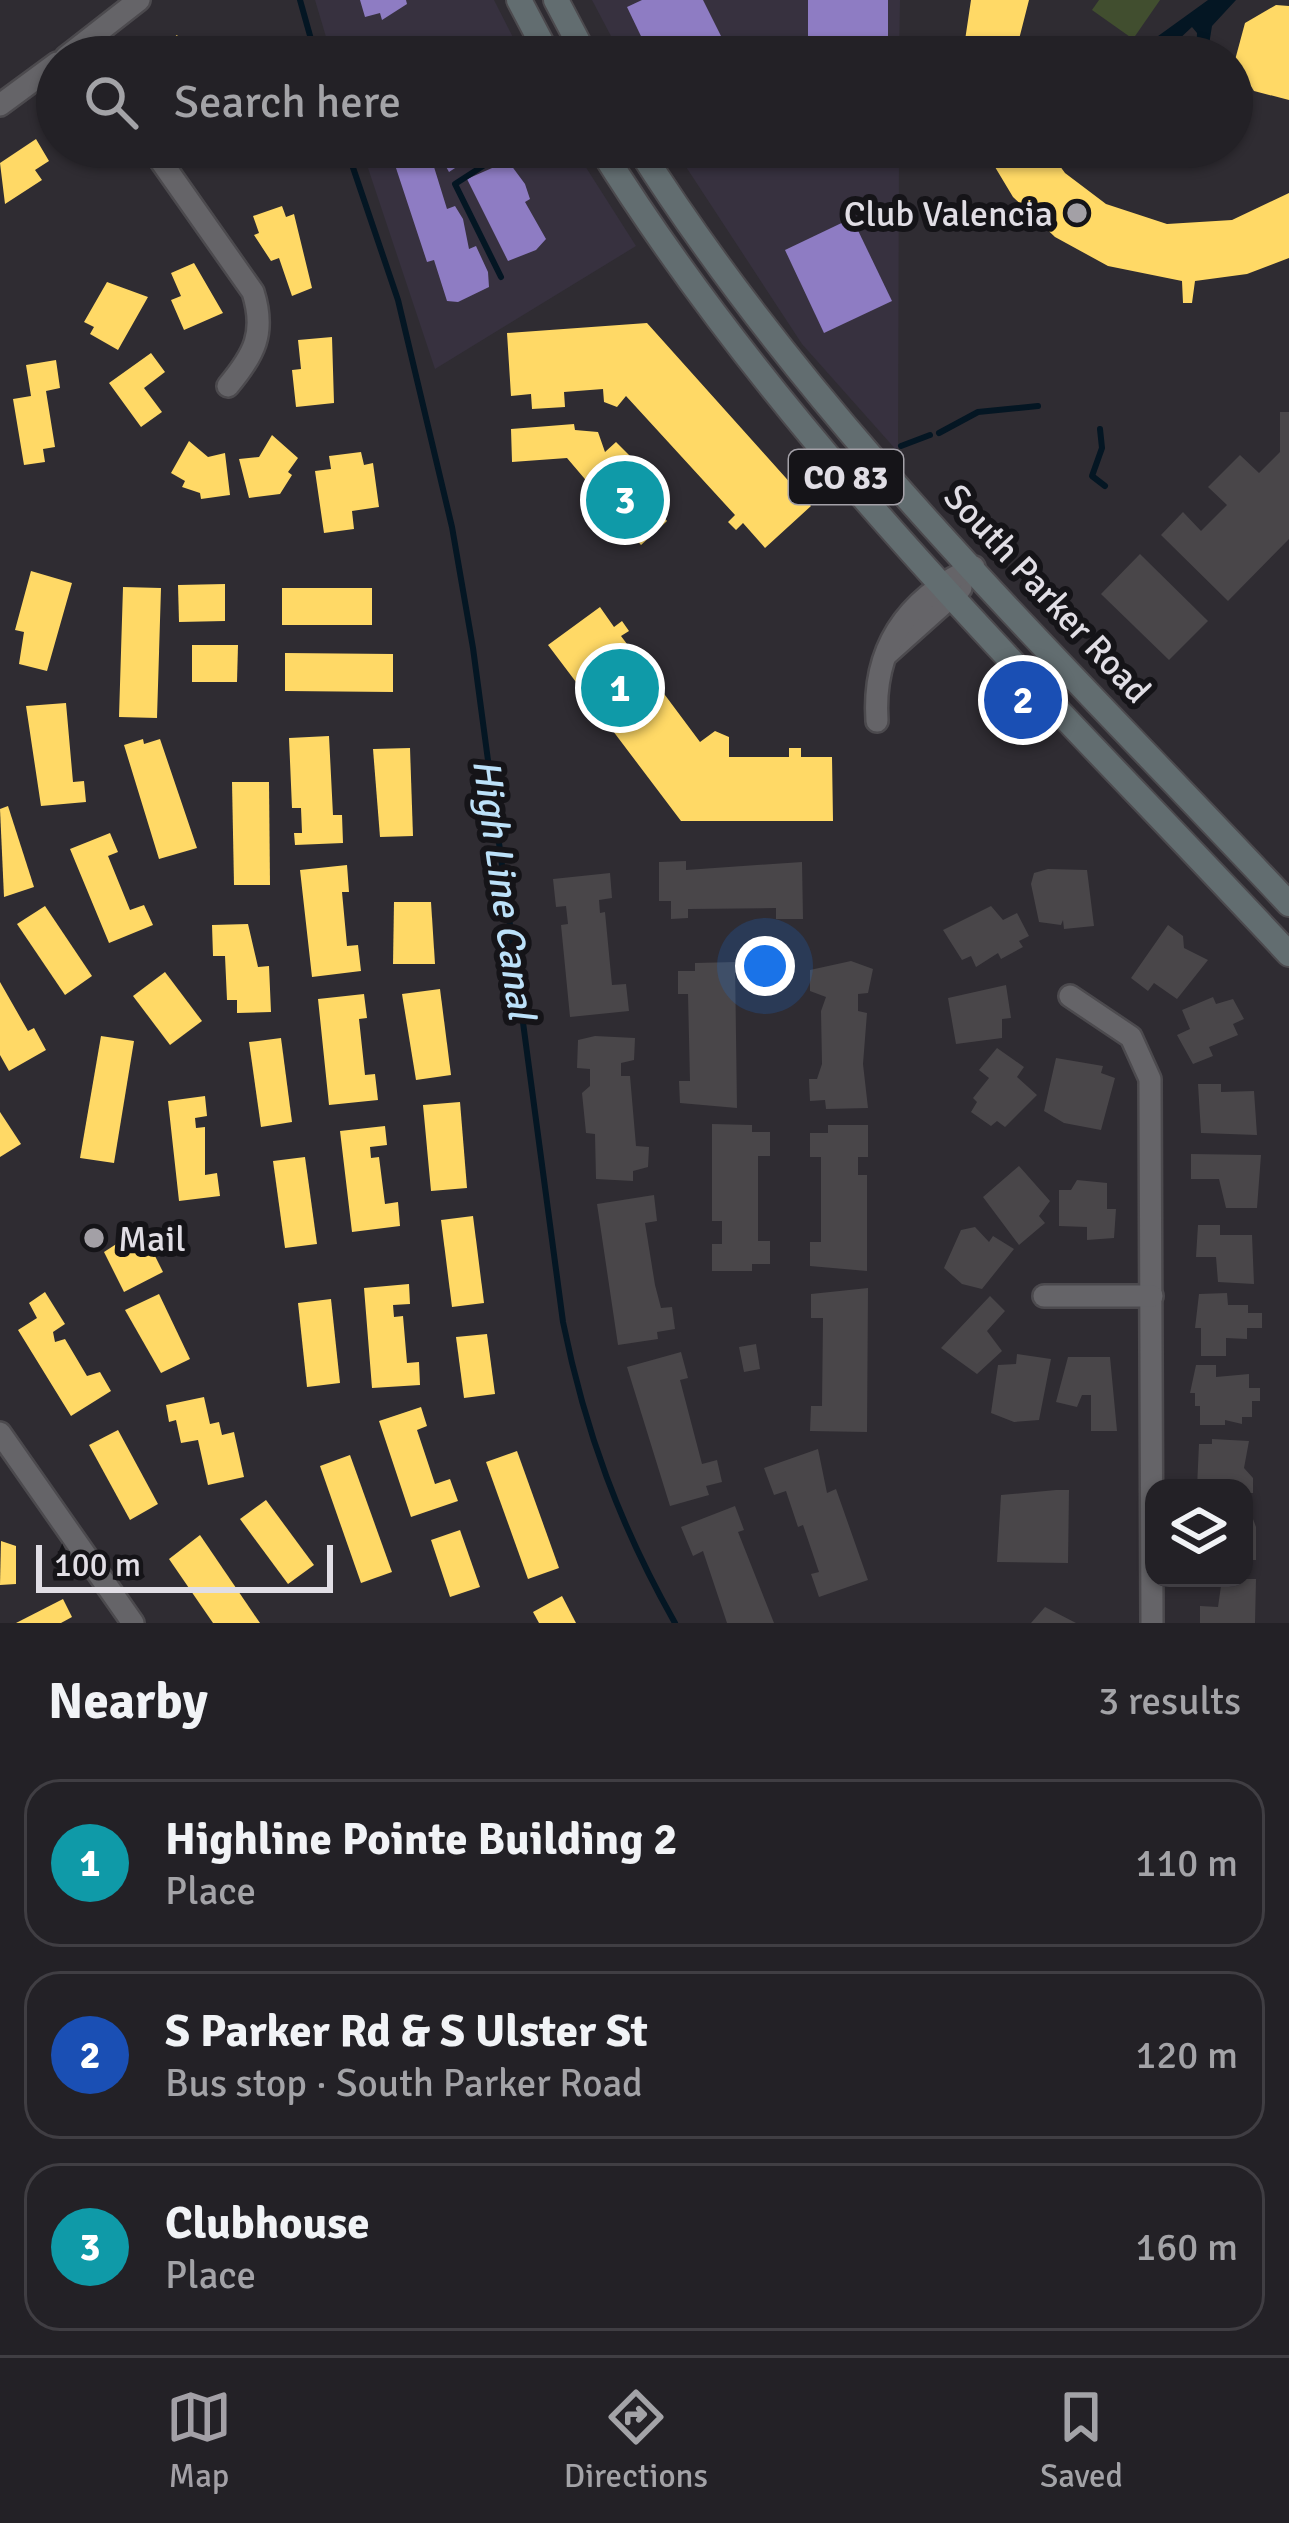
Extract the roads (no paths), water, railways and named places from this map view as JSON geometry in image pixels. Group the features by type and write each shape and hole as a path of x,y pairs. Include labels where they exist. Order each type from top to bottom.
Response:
{"main road":[{"path":"519,0 538,36"},
{"path":"556,0 575,36"},
{"name":"South Parker Road","path":"614,168 739,350 949,589 1289,954"},
{"name":"South Parker Road","path":"653,168 784,353 974,567 1289,904"}],"street":[{"path":"96,36 139,0"},
{"path":"0,105 36,78"},
{"path":"167,168 233,257 258,307 257,346 229,386"},
{"path":"877,721 876,681 894,629 974,567"},
{"path":"1070,997 1123,1029 1147,1064 1152,1103 1151,1623"},
{"path":"1044,1296 1152,1296"},
{"path":"0,1433 133,1623"}],"water":[{"path":"1208,0 1236,0 1212,26 1210,36 1197,36 1192,27 1182,36 1158,36"}],"waterway":[{"name":"High Line Canal","path":"300,0 310,36"},
{"name":"High Line Canal","path":"353,168 398,300 452,527 473,648 563,1322 594,1440 621,1514 675,1623"},
{"path":"480,168 455,184 501,277"},
{"path":"939,433 978,412 1038,406"},
{"path":"1100,429 1102,448 1092,476 1105,486"},
{"path":"901,446 930,435"}],"place":[{"name":"Club Valencia","path":"1077,213"},
{"name":"Clubhouse","path":"625,500"},
{"name":"Highline Pointe Building 2","path":"620,688"},
{"name":"S Parker Rd & S Ulster St","path":"1023,700"},
{"name":"Mail","path":"94,1238"}]}
